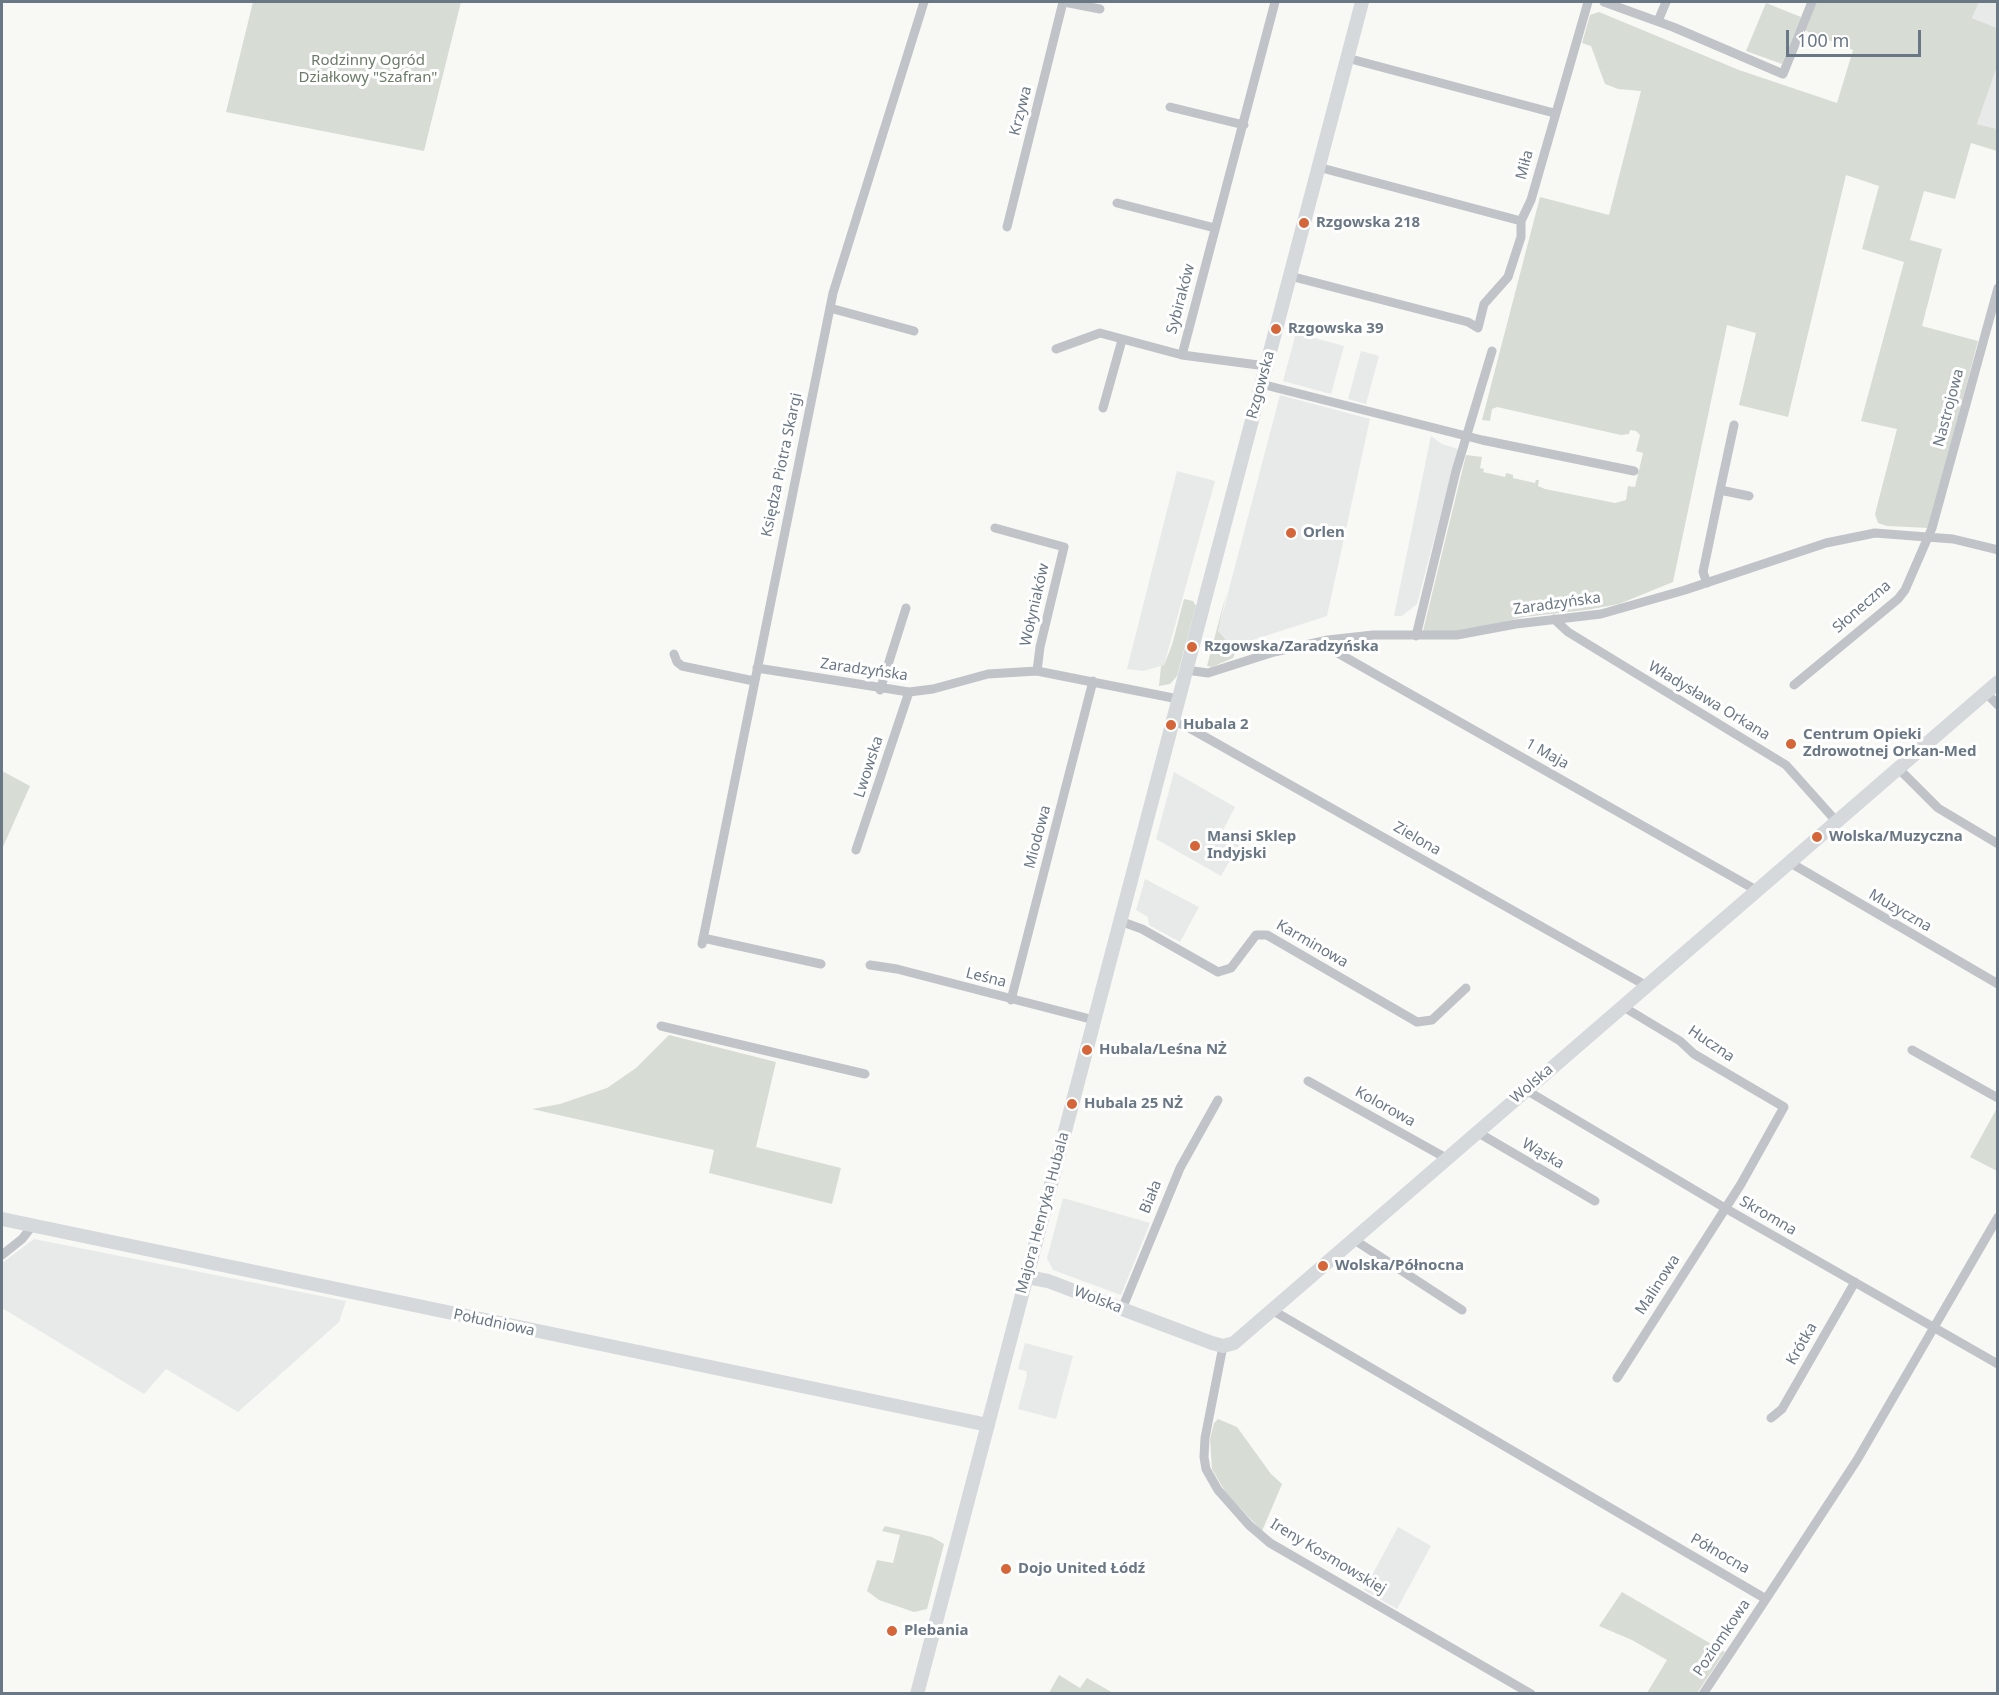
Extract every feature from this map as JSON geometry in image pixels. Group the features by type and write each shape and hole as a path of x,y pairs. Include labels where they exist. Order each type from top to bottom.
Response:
{"street":[{"name":"Księdza Piotra Skargi","path":"821,964 702,941 830,308 924,2"},
{"path":"1064,2 1100,9"},
{"name":"Krzywa","path":"1007,228 1064,2"},
{"name":"Sybiraków","path":"1056,350 1100,333 1182,355 1275,2"},
{"name":"Rzgowska","path":"1178,699 1362,2"},
{"name":"Miła","path":"1290,276 1468,322 1478,328 1484,304 1508,277 1521,237 1521,221 1531,200 1554,113 1565,88 1573,50 1588,2"},
{"path":"1604,2 1658,21 1783,74 1812,2"},
{"path":"1658,21 1666,2"},
{"path":"1347,58 1554,113"},
{"path":"1170,108 1244,125"},
{"path":"1318,167 1521,221"},
{"path":"1117,203 1215,228"},
{"name":"Nastrojowa","path":"1930,536 1998,288"},
{"path":"830,308 914,331"},
{"path":"1103,408 1122,340"},
{"path":"1416,636 1467,436 1492,351"},
{"path":"1182,355 1266,366"},
{"path":"1261,384 1467,436 1634,471"},
{"path":"1707,583 1702,572 1734,425"},
{"path":"1720,490 1749,496"},
{"name":"Wołyniaków","path":"995,528 1064,547 1040,647 1037,671"},
{"name":"Zaradzyńska","path":"1186,670 1208,673 1274,652 1328,640 1373,635 1416,636 1480,633 1554,619 1601,614 1707,583 1826,543 1875,533 1961,540 1998,550"},
{"name":"Słoneczna","path":"1794,685 1898,599 1930,536"},
{"path":"880,690 906,608"},
{"name":"Władysława Orkana","path":"1554,619 1564,629 1786,765 1836,821"},
{"name":"1 Maja","path":"1328,640 1336,652 1756,890"},
{"path":"674,654 677,662 682,666 754,681"},
{"name":"Zaradzyńska","path":"757,668 880,690 909,692 920,692 988,674 1037,671 1178,699"},
{"name":"Miodowa","path":"1011,1000 1093,681"},
{"name":"Wolska","path":"1027,1277 1048,1281 1223,1346 1234,1343 1645,985 1998,682"},
{"name":"Lwowska","path":"856,850 909,692"},
{"path":"1986,692 1998,705"},
{"name":"Majora Henryka Hubala","path":"917,1694 1178,699"},
{"name":"Zielona","path":"1172,722 1194,731 1645,985"},
{"path":"1898,768 1938,808 1998,844"},
{"name":"Muzyczna","path":"1789,862 1998,984"},
{"name":"Karminowa","path":"1120,921 1142,929 1218,972 1231,969 1249,942 1261,933 1418,1022 1427,1022 1435,1017 1466,988"},
{"name":"Leśna","path":"870,965 897,969 1094,1020"},
{"name":"Huczna","path":"1622,1006 1680,1041 1694,1054 1784,1107"},
{"path":"661,1026 866,1074"},
{"path":"1912,1050 1998,1098"},
{"name":"Kolorowa","path":"1308,1081 1446,1158"},
{"name":"Skromna","path":"1526,1090 1725,1209 1998,1364"},
{"name":"Biała","path":"1122,1309 1180,1168 1218,1100"},
{"name":"Malinowa","path":"1617,1378 1725,1209 1784,1107"},
{"name":"Wąska","path":"1477,1132 1595,1201"},
{"path":"1766,1599 1846,1477 1998,1217"},
{"name":"Południowa","path":"2,1219 988,1425"},
{"path":"2,1255 22,1239 33,1225"},
{"path":"1353,1239 1462,1310"},
{"name":"Krótka","path":"1771,1418 1782,1409 1855,1282"},
{"name":"Północna","path":"1272,1310 1766,1599"},
{"name":"Ireny Kosmowskiej","path":"1223,1346 1205,1438 1204,1455 1206,1469 1218,1490 1270,1543 1531,1694"},
{"name":"Poziomkowa","path":"1703,1694 1766,1599"}],"shaded area":[{"path":"1979,2 1997,2 1997,28 1972,18"},
{"path":"1997,63 1997,129 1977,124"},
{"path":"1296,333 1344,346 1331,394 1283,381"},
{"path":"1361,351 1379,356 1366,404 1348,399"},
{"path":"1280,395 1370,419 1327,616 1231,647 1218,631"},
{"path":"1431,436 1442,444 1458,449 1417,604 1402,616 1394,616"},
{"path":"1177,471 1215,481 1164,665 1143,671 1127,669"},
{"path":"1174,772 1235,807 1221,834 1239,845 1221,876 1156,839"},
{"path":"1145,879 1199,907 1180,942 1149,925 1148,917 1136,910"},
{"path":"1063,1198 1150,1223 1121,1295 1053,1270 1047,1258"},
{"path":"34,1239 346,1301 339,1322 238,1412 166,1369 144,1394 2,1308 2,1263"},
{"path":"1025,1343 1073,1356 1056,1419 1018,1409 1027,1375 1026,1371 1018,1369"},
{"path":"1398,1527 1431,1546 1397,1609 1364,1590"}],"green space":[{"name":"Rodzinny Ogród Działkowy \"Szafran\"","path":"253,2 461,2 424,151 226,112"},
{"path":"1815,2 1979,2 1972,18 1997,28 1998,63 1977,124 1997,129 1997,151 1971,143 1955,199 1924,191 1910,240 1942,249 1922,326 1978,341 1929,528 1887,526 1878,523 1875,514 1897,429 1861,421 1904,262 1862,249 1879,186 1846,175 1788,417 1739,405 1756,333 1727,325 1673,582 1619,604 1524,617 1462,632 1423,631 1466,455 1482,457 1480,468 1484,469 1483,472 1505,477 1506,473 1513,475 1513,478 1535,483 1539,480 1538,486 1545,489 1615,503 1626,500 1628,486 1635,487 1643,453 1636,451 1640,435 1636,431 1630,430 1629,434 1621,435 1497,407 1492,409 1490,421 1482,420 1540,197 1609,215 1641,91 1618,89 1605,84 1591,46 1582,43 1590,15 1599,12 1739,70 1837,103 1853,50 1804,30"},
{"path":"1766,3 1801,17 1782,64 1746,51"},
{"path":"1227,591 1218,631 1231,646 1239,644 1233,658 1212,667 1207,666"},
{"path":"1184,599 1193,601 1196,606 1177,676 1170,684 1159,686 1161,666 1164,665 1172,645"},
{"path":"2,771 30,786 2,849"},
{"path":"669,1035 776,1062 756,1147 841,1168 832,1204 709,1173 714,1150 532,1109 560,1104 607,1088 636,1068"},
{"path":"1997,1108 1997,1171 1970,1157"},
{"path":"1218,1419 1237,1427 1271,1474 1282,1484 1262,1531 1226,1493 1212,1469 1210,1439 1214,1423"},
{"path":"885,1526 932,1537 944,1544 927,1609 914,1612 879,1600 867,1591 877,1560 893,1563 900,1535 882,1531"},
{"path":"1622,1592 1725,1652 1697,1693 1647,1693 1667,1660 1632,1640 1599,1626"},
{"path":"1059,1675 1080,1688 1087,1678 1113,1693 1049,1693"}],"place":[{"name":"Rzgowska 218","path":"1304,223"},
{"name":"Rzgowska 39","path":"1276,329"},
{"name":"Orlen","path":"1291,533"},
{"name":"Rzgowska/Zaradzyńska","path":"1192,647"},
{"name":"Hubala 2","path":"1171,725"},
{"name":"Centrum Opieki Zdrowotnej Orkan-Med","path":"1791,744"},
{"name":"Wolska/Muzyczna","path":"1817,837"},
{"name":"Mansi Sklep Indyjski","path":"1195,846"},
{"name":"Hubala/Leśna NŻ","path":"1087,1050"},
{"name":"Hubala 25 NŻ","path":"1072,1104"},
{"name":"Wolska/Północna","path":"1323,1266"},
{"name":"Dojo United Łódź","path":"1006,1569"},
{"name":"Plebania","path":"892,1631"}]}
